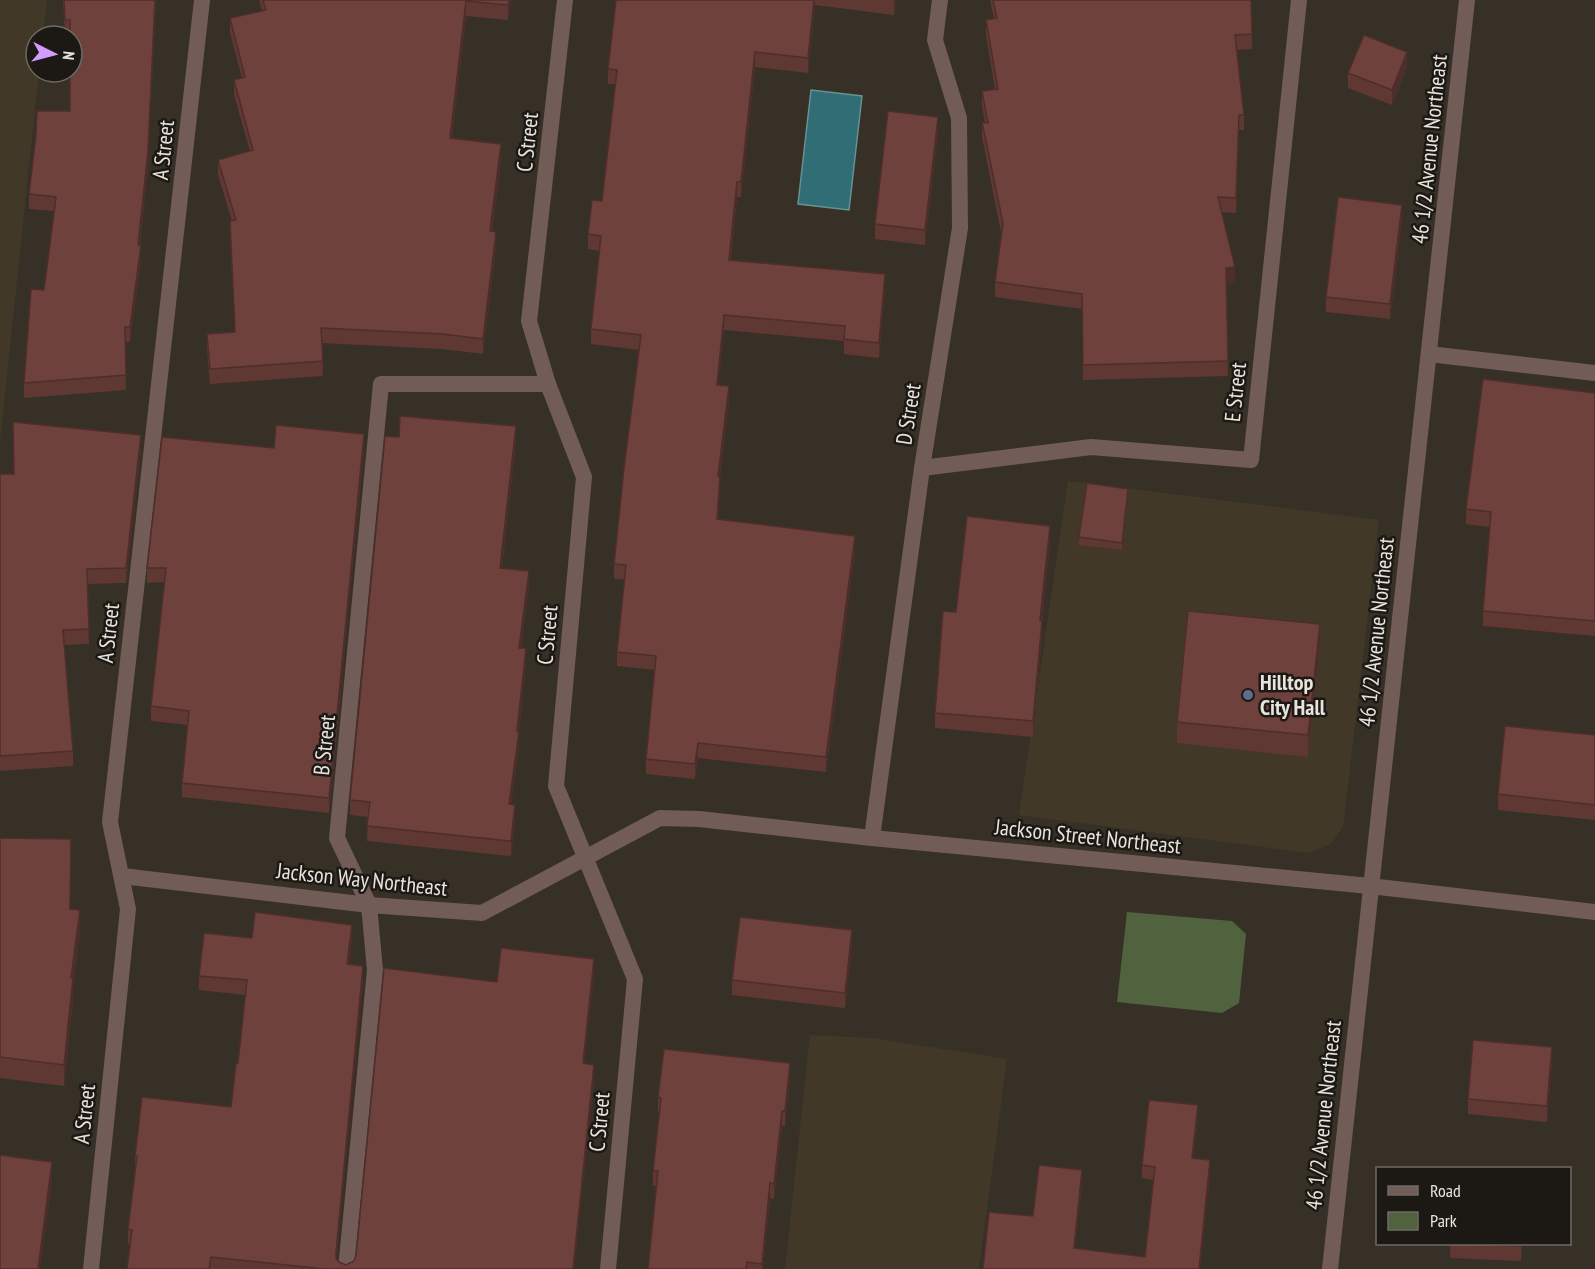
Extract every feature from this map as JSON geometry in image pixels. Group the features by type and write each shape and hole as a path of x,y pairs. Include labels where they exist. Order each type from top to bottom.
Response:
{"street":[{"name":"A Street","path":"91,1269 128,909 110,822 202,0"},
{"name":"C Street","path":"565,0 529,321 548,384 584,477 556,786 635,979 608,1269"},
{"name":"D Street","path":"872,838 922,468 960,228 959,118 934,40 940,0"},
{"name":"E Street","path":"922,468 1091,447 1251,460 1299,0"},
{"name":"46 1/2 Avenue Northeast","path":"1330,1269 1467,0"},
{"path":"1429,354 1595,373"},
{"name":"B Street","path":"346,1269 375,970 369,904 338,838 381,384 548,384"},
{"name":"Jackson Street Northeast","path":"585,858 660,818 699,819 1370,886 1595,912"},
{"name":"Jackson Way Northeast","path":"122,876 369,904 482,913 585,858"}],"shaded area":[{"path":"0,0 47,0 44,24 24,24 24,84 38,84 0,442"},
{"path":"1068,481 1379,520 1343,827 1331,844 1309,853 1019,815"},
{"path":"810,1035 872,1038 1007,1059 979,1269 785,1269"}],"green space":[{"path":"1127,912 1232,921 1246,934 1239,1003 1222,1013 1117,1002"}],"water":[{"path":"811,90 862,96 849,210 798,204"}],"building":[{"path":"64,0 155,0 148,151 138,245 141,245 130,327 125,327 126,375 24,383 31,289 44,290 56,197 29,194 37,111 70,111 70,84 84,84 84,24 70,24 70,20 65,20"},
{"path":"263,0 509,0 508,5 466,1 450,138 501,144 490,231 496,232 483,339 442,334 321,328 323,361 210,369 207,334 235,332 230,221 236,220 218,160 253,150 234,80 245,77 230,18 266,10"},
{"path":"616,0 814,0 808,58 755,52 741,182 737,182 729,260 885,274 879,343 844,339 845,326 724,315 717,385 729,386 718,476 720,477 717,519 855,536 826,757 698,743 695,764 646,759 656,656 617,652 626,565 614,564 641,335 591,329 601,236 588,234 592,200 602,201 617,70 608,69"},
{"path":"993,0 1251,0 1252,34 1235,35 1244,115 1239,115 1236,198 1218,197 1235,267 1226,268 1228,361 1083,365 1082,294 995,282 1003,223 982,122 988,123 982,91 998,89 986,20 997,18"},
{"path":"1364,35 1407,52 1392,90 1348,73"},
{"path":"888,111 938,117 925,230 875,224"},
{"path":"1338,197 1402,205 1390,304 1326,297"},
{"path":"1483,379 1595,393 1595,621 1483,611 1491,512 1466,509"},
{"path":"400,416 516,426 500,568 529,571 519,648 526,648 517,731 519,732 509,804 515,805 511,841 367,826 370,802 350,800 385,436 399,437"},
{"path":"13,422 141,435 126,568 87,569 89,629 63,630 73,751 0,756 0,474 14,474"},
{"path":"276,425 364,434 329,798 182,783 189,711 151,706 166,568 147,568 162,437 274,448"},
{"path":"1087,483 1128,489 1122,543 1079,537"},
{"path":"967,516 1050,526 1033,721 935,713 943,611 956,612"},
{"name":"Hilltop City Hall","path":"1188,611 1320,624 1308,735 1177,722"},
{"path":"1505,726 1595,735 1595,805 1498,794"},
{"path":"0,838 71,839 70,909 80,910 71,978 73,978 64,1065 0,1057"},
{"path":"255,912 352,925 347,964 363,966 336,1253 339,1262 346,1265 354,1261 356,1255 384,968 497,982 501,948 594,959 583,1063 594,1065 573,1269 324,1269 211,1257 209,1269 127,1269 132,1230 128,1229 142,1097 231,1107 247,980 199,976 204,933 252,938"},
{"path":"740,917 852,930 845,993 732,980"},
{"path":"1473,1040 1552,1047 1547,1106 1468,1099"},
{"path":"664,1049 790,1063 774,1184 770,1183 762,1264 747,1262 746,1269 648,1269 658,1171 653,1171"},
{"path":"1149,1100 1198,1105 1192,1158 1210,1160 1199,1269 983,1269 989,1212 1033,1216 1039,1165 1082,1170 1074,1248 1145,1257 1155,1167 1142,1165"},
{"path":"0,1155 52,1162 38,1269 0,1269"}],"place":[{"name":"Hilltop City Hall","path":"1248,695"}]}
